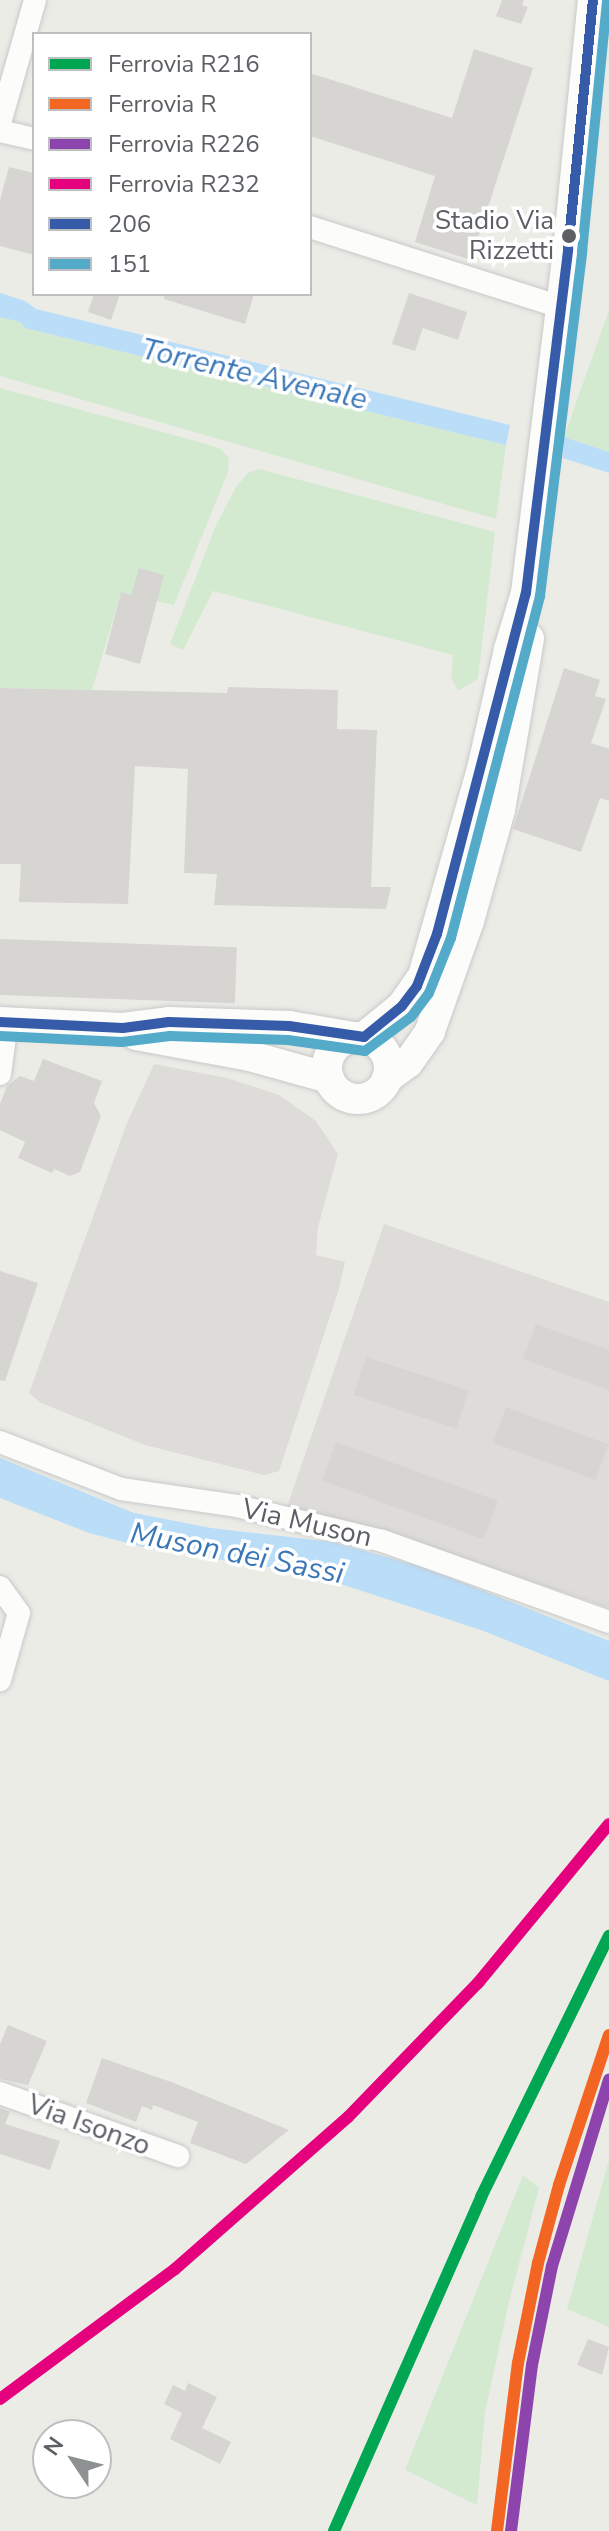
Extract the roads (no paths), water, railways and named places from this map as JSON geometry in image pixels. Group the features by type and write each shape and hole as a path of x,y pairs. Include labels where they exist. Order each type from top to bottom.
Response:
{"street":[{"path":"0,123 35,0"},
{"path":"405,1001 423,976 459,854 526,593 593,0"},
{"path":"0,131 32,139"},
{"path":"312,228 560,307"},
{"path":"469,921 460,920 454,925 427,991 405,1001 359,1037 332,1049 326,1070 343,1096 363,1099 380,1090 387,1078 408,1063 430,1031 469,921 500,810 529,643 526,593"},
{"path":"459,854 466,875 459,909 469,921"},
{"path":"0,1074 3,1022 123,1028 169,1022 274,1026 359,1037 386,1053 387,1078"},
{"path":"123,1028 138,1036 250,1056 329,1078"},
{"name":"Via Muson","path":"0,1442 121,1489 237,1506 383,1541 609,1622"},
{"path":"0,1587 19,1613 0,1680"},
{"name":"Via Isonzo","path":"0,2093 178,2156"}],"water":[{"name":"Torrente Avenale","path":"0,293 25,301 36,309 510,425 506,445 25,328 20,322 0,317"},
{"path":"564,437 609,452 609,473 563,458"},
{"name":"Muson dei Sassi","path":"0,1458 134,1513 211,1528 333,1542 429,1569 609,1641 609,1681 481,1630 307,1573 151,1549 89,1533 0,1498"}],"rail line":[{"name":"R232","path":"0,2399 175,2269 348,2117 478,1983 609,1824"},
{"name":"R216","path":"334,2531 481,2197 609,1936"},
{"name":"R","path":"497,2531 518,2363 538,2263 559,2185 609,2035"},
{"name":"R226","path":"511,2531 532,2365 552,2266 609,2079"}],"place":[{"name":"Stadio Via Rizzetti","path":"569,236"}]}
